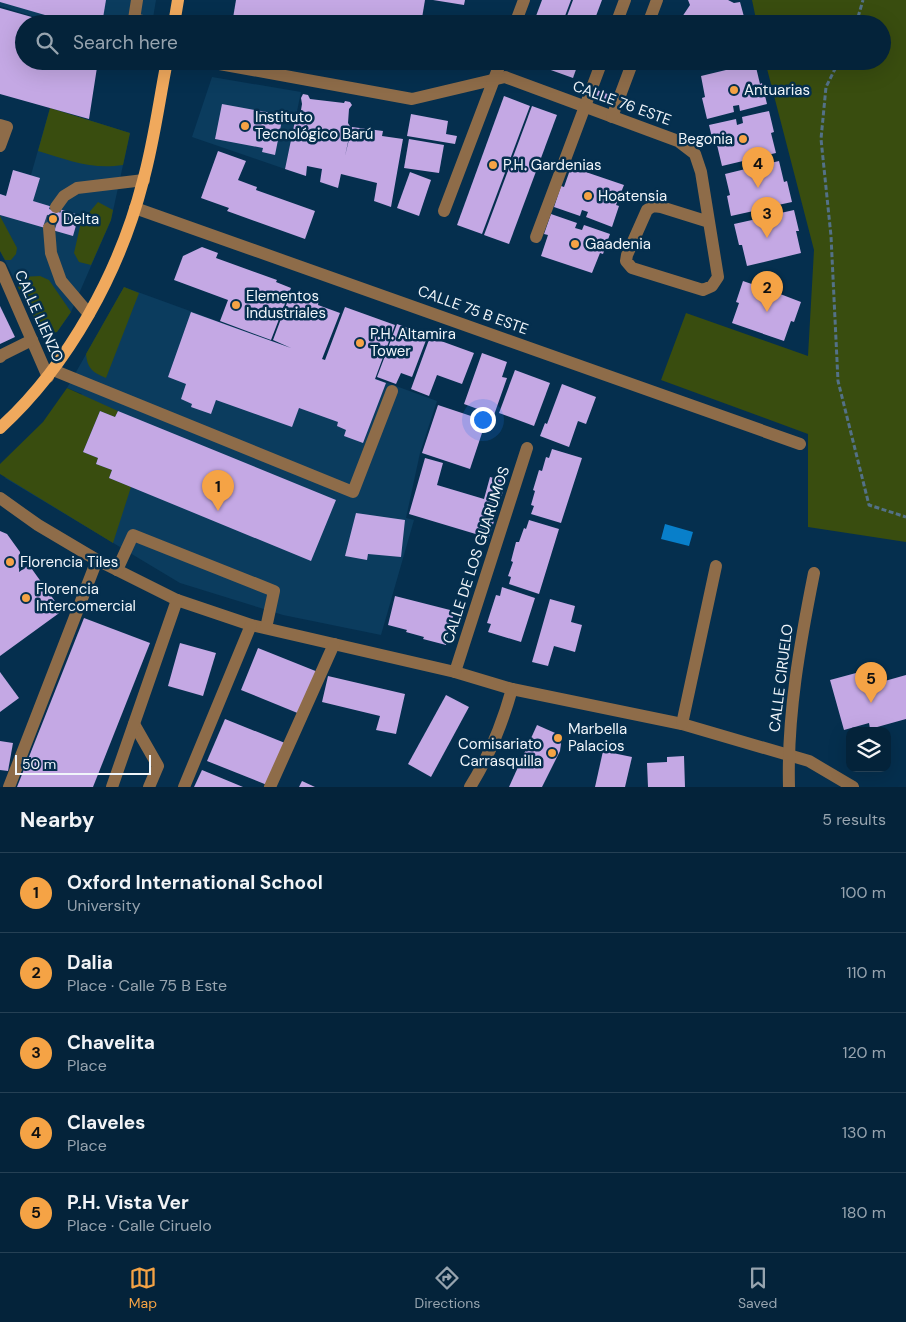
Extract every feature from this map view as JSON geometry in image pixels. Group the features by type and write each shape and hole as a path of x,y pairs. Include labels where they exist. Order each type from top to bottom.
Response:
{"main road":[{"path":"176,15 178,0"},
{"path":"1,426 50,374 89,314 111,271 144,180 165,70"}],"street":[{"path":"135,15 137,0"},
{"path":"518,15 524,0"},
{"path":"619,15 625,0"},
{"path":"651,15 657,0"},
{"name":"CALLE 76 ESTE","path":"254,70 412,98 505,77 678,140 695,154 701,172 718,277 712,286 704,290 632,268 626,261 627,255 647,210 653,206 662,207 709,222"},
{"path":"444,211 497,70"},
{"path":"536,237 599,70"},
{"path":"612,117 630,70"},
{"path":"0,125 7,127 0,146"},
{"path":"56,207 64,196 77,188 144,180"},
{"name":"CALLE 75 B ESTE","path":"135,208 800,444"},
{"path":"49,228 51,253 61,281 89,314"},
{"name":"CALLE LIENZO","path":"0,268 5,291 50,374"},
{"path":"0,357 32,340"},
{"path":"50,374 353,492 392,391"},
{"name":"CALLE DE LOS GUARUMOS","path":"455,672 527,448"},
{"path":"0,498 38,525 97,560 177,600 251,625 455,672 512,688 682,724 809,761 853,787"},
{"path":"117,570 133,535 274,592 266,628"},
{"path":"9,787 97,560"},
{"path":"682,724 716,566"},
{"name":"CALLE CIRUELO","path":"789,787 788,754 799,644 814,573"},
{"path":"112,787 177,600"},
{"path":"184,787 251,625"},
{"path":"270,787 334,644"},
{"path":"470,787 486,761 504,718 512,688"},
{"path":"134,724 158,766 150,787"}],"path":[{"path":"859,15 863,0"},
{"path":"834,70 826,87 821,139 831,236 838,381 869,505 906,517"}],"shaded area":[{"path":"0,0 156,0 154,15 28,15 0,6"},
{"name":"Instituto Tecnológico Barú","path":"212,77 301,92 285,169 192,137"},
{"path":"50,108 130,133 111,220 71,312 57,332 48,334 40,329 0,251 0,194 6,196 13,170 31,175"},
{"path":"124,287 437,401 420,453 406,518 414,520 381,635 283,615 180,583 5,478 82,394 67,388"}],"green space":[{"path":"752,0 906,0 906,542 808,527 808,434 661,380 686,313 808,356 814,250 767,70 891,70 891,15 755,15"},
{"path":"50,108 130,133 123,165 90,165 38,151"},
{"path":"98,202 113,210 111,220 91,265 79,262 74,253 81,222"},
{"path":"0,216 17,248 16,254 11,260 5,260 0,251"},
{"path":"40,276 49,280 71,312 57,332 48,334 40,329 18,287 17,281 20,277"},
{"path":"124,287 139,293 106,378 91,369 86,354"},
{"path":"67,388 118,411 115,417 100,411 83,452 98,458 96,464 112,470 109,478 131,487 113,543 0,474 0,464 43,422"}],"water":[{"path":"665,524 693,532 689,546 661,539"}],"building":[{"path":"0,0 106,0 104,15 45,15 0,2"},
{"path":"236,0 425,0 422,15 234,15"},
{"path":"433,0 465,0 464,5"},
{"path":"542,0 571,0 565,15 536,15"},
{"path":"573,0 602,0 596,15 567,15"},
{"path":"688,0 728,0 734,3 740,2 744,15 683,15 690,5"},
{"path":"0,8 25,15 15,15 15,70 97,70 89,119 0,94"},
{"path":"551,70 576,70 573,78"},
{"name":"Antuarias","path":"726,70 757,70 767,104 740,111 739,105 733,106 734,112 707,119 702,98 705,97 701,76"},
{"path":"597,90 613,96 610,104 594,99"},
{"path":"303,94 308,95 310,99 350,102 352,105 349,109 348,123 351,128 345,156 352,127 383,131 382,136 403,139 391,207 374,201 377,183 341,174 338,188 320,182 322,169 307,166 306,176 285,169 296,116 300,116"},
{"name":"P.H. Gardenias","path":"504,96 530,106 482,234 457,225"},
{"path":"222,104 283,115 275,155 262,152 263,148 215,139"},
{"path":"532,106 557,115 509,244 484,235"},
{"name":"Begonia","path":"769,111 774,132 771,133 776,153 722,166 717,145 714,146 709,125 736,119 737,125 743,123 742,117"},
{"path":"411,114 448,121 446,134 457,136 455,144 407,136"},
{"path":"409,139 444,145 439,173 404,168"},
{"path":"218,151 246,161 238,180 257,187 256,190 315,211 305,239 227,211 229,208 201,198"},
{"path":"779,161 784,182 787,181 792,202 764,208 763,203 757,204 758,210 731,216 727,196 730,195 725,174"},
{"name":"Hoatensia","path":"571,167 624,185 616,205 619,206 612,227 586,217 588,212 582,210 580,216 554,207 561,186 564,187"},
{"path":"13,170 40,178 33,201 79,215 73,236 0,215 0,194 6,196"},
{"path":"410,172 431,180 419,216 397,208"},
{"path":"794,210 799,231 796,231 801,253 747,266 734,224 761,218 762,224 768,222 767,216"},
{"name":"Gaadenia","path":"551,214 577,223 575,228 582,230 584,225 610,234 603,254 600,253 592,273 541,256 548,235 544,234"},
{"path":"202,247 218,253 216,258 277,280 276,282 291,288 271,340 220,321 228,300 174,280 183,256"},
{"path":"743,281 769,290 767,296 773,298 775,292 801,302 794,322 791,321 784,341 732,323 739,303 736,302"},
{"path":"308,292 315,292 319,298 318,305 340,313 322,359 325,360 345,307 395,325 375,379 386,383 363,443 344,436 346,430 337,426 338,422 299,408 292,427 216,400 211,414 191,407 192,404 181,399 186,384 168,377 191,312 291,348 273,340 290,295 303,299"},
{"path":"0,306 15,337 0,344"},
{"path":"397,324 428,335 412,377 401,373 396,384 377,377"},
{"path":"430,337 474,353 462,384 437,375 429,396 411,389"},
{"path":"482,353 507,362 502,377 507,378 494,415 464,404"},
{"path":"515,370 550,383 534,426 499,413"},
{"path":"562,384 596,397 586,424 578,421 569,447 540,436 545,423 547,424"},
{"path":"438,405 486,421 470,469 422,453"},
{"path":"100,411 115,417 118,411 336,500 311,561 109,478 112,470 96,464 98,458 83,452"},
{"path":"552,449 582,458 561,523 531,514 534,506 531,505 535,491 533,490 539,470 542,471 546,457 549,458"},
{"path":"425,458 443,463 437,485 484,499 490,477 506,481 489,538 409,514"},
{"path":"356,513 405,520 401,557 368,554 367,560 345,556"},
{"path":"529,520 559,529 539,594 509,584 511,577 508,576 513,562 511,561 516,542 519,542"},
{"name":"Florencia Intercomercial","path":"0,531 7,534 20,552 19,572 29,565 62,611 0,656"},
{"path":"502,587 535,598 521,642 488,632 491,624 487,623 496,595 500,596"},
{"path":"395,596 454,611 452,621 456,622 452,635 448,634 446,645 423,639 424,637 406,632 407,630 388,625"},
{"path":"550,599 575,606 571,622 582,625 575,652 554,646 548,666 532,662"},
{"path":"84,618 150,643 93,787 17,787"},
{"path":"180,643 216,653 203,696 168,686"},
{"path":"258,648 318,672 300,714 241,690"},
{"path":"0,672 19,698 0,712"},
{"path":"856,673 860,688 906,675 906,719 877,727 870,727 869,723 846,727 844,730 830,680"},
{"path":"328,676 405,694 396,734 376,730 380,716 322,702"},
{"path":"446,695 469,707 431,777 408,764"},
{"path":"225,719 285,743 267,785 207,761"},
{"path":"537,725 562,736 560,751 542,787 509,787"},
{"path":"0,741 13,743 8,771 0,770"},
{"path":"603,751 632,757 625,787 595,787"},
{"path":"684,756 685,787 648,787 647,763 667,762 667,757"},
{"path":"202,770 243,787 194,787"},
{"path":"302,781 315,787 299,787"}],"tunnel":[{"path":"49,228 56,207"}],"place":[{"name":"Antuarias","path":"734,90"},
{"name":"Instituto Tecnológico Barú","path":"245,126"},
{"name":"Begonia","path":"743,139"},
{"name":"P.H. Gardenias","path":"493,165"},
{"name":"Claveles","path":"758,188"},
{"name":"Hoatensia","path":"588,196"},
{"name":"Delta","path":"53,219"},
{"name":"Chavelita","path":"767,238"},
{"name":"Gaadenia","path":"575,244"},
{"name":"Elementos Industriales","path":"236,305"},
{"name":"Dalia","path":"767,312"},
{"name":"P.H. Altamira Tower","path":"360,343"},
{"name":"Oxford International School","path":"218,511"},
{"name":"Florencia Tiles","path":"10,562"},
{"name":"Florencia Intercomercial","path":"26,598"},
{"name":"P.H. Vista Ver","path":"871,703"},
{"name":"Marbella Palacios","path":"558,738"},
{"name":"Comisariato Carrasquilla","path":"552,753"}]}
